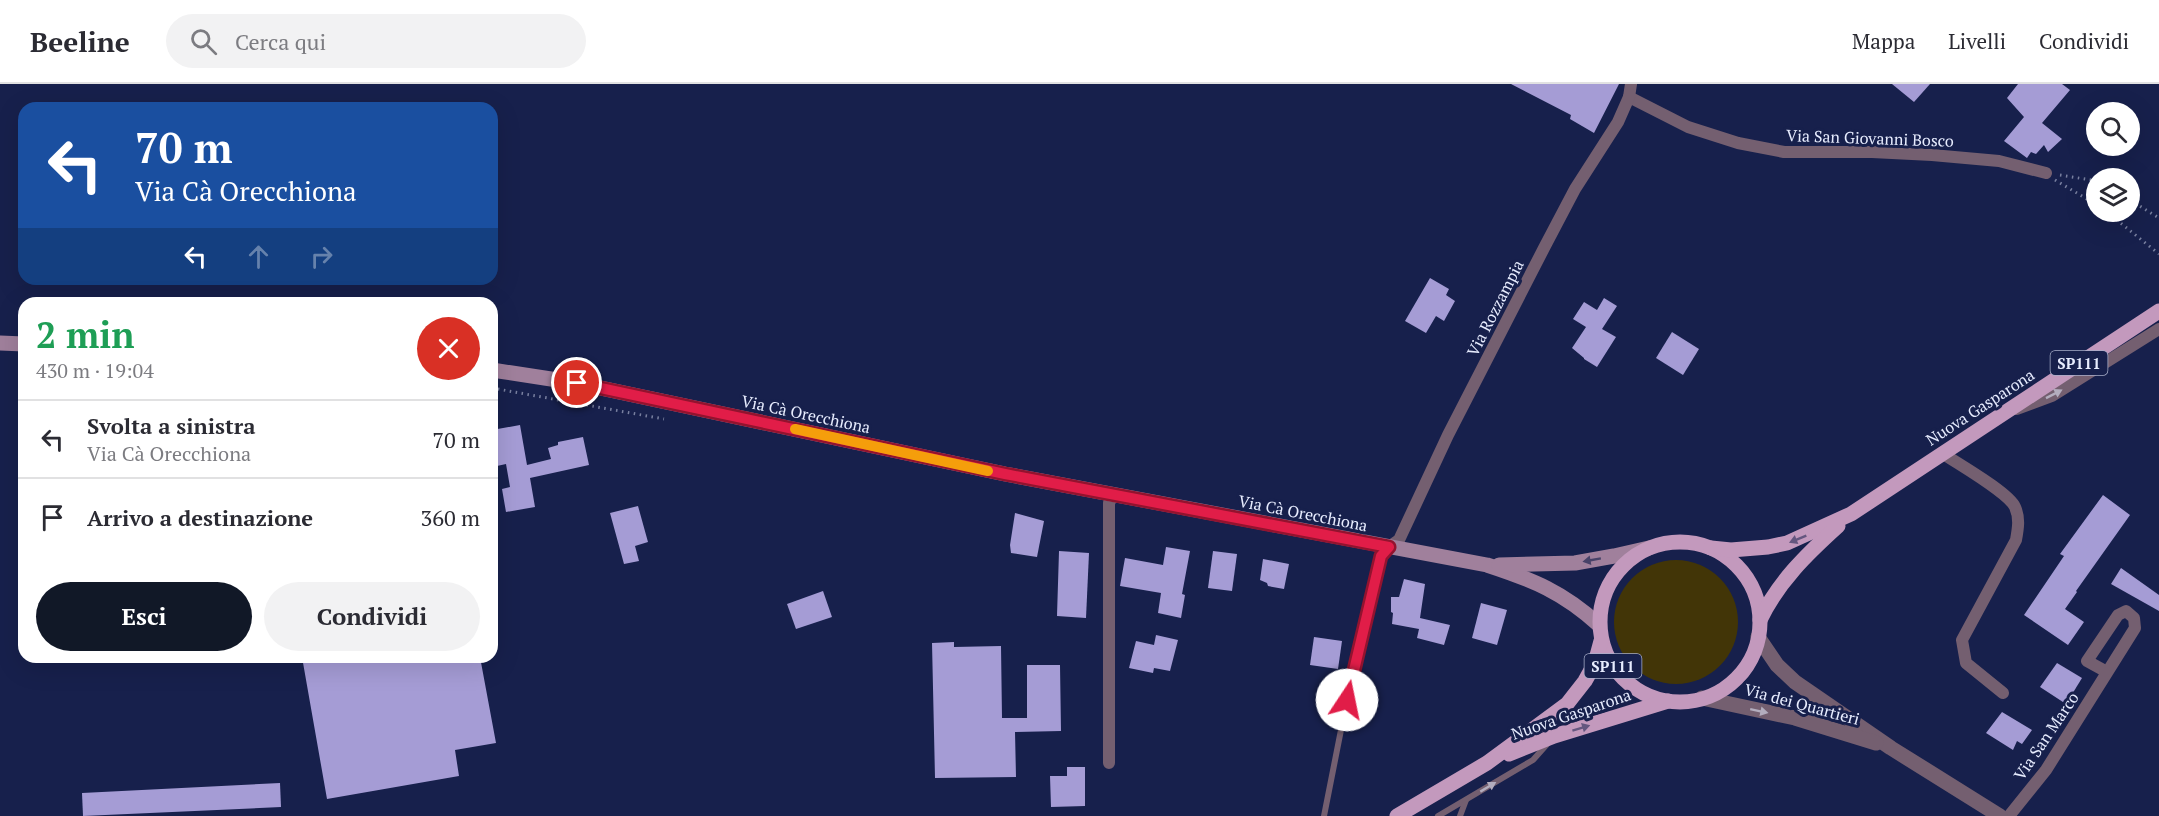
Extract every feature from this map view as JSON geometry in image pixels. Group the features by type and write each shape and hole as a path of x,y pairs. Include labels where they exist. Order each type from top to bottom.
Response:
{"main road":[{"name":"Nuova Gasparona","path":"1397,816 1486,763 1552,716 1575,695 1595,663 1600,633 1600,609 1604,593 1622,566 1634,555 1669,542 1691,542 1711,548 1731,550 1768,547 1787,543 1851,514 2159,310"},
{"path":"0,343 18,344"},
{"name":"Via Cà Orecchiona","path":"498,371 577,383 993,472 1486,565 1541,584 1582,610 1600,633"},
{"name":"Nuova Gasparona","path":"1600,633 1610,662 1625,681 1645,694 1668,701 1702,698 1725,687 1744,669 1753,654 1760,621 1767,605 1795,567 1851,514"},
{"name":"Via Cà Orecchiona","path":"1486,565 1575,563 1649,548"},
{"name":"Nuova Gasparona","path":"1711,548 1737,565 1746,577 1754,591 1760,621"},
{"name":"Nuova Gasparona","path":"1486,763 1554,736 1668,701"}],"street":[{"name":"Via Rozzampia","path":"1389,547 1399,540 1449,435 1575,189 1618,122 1629,97 1631,84"},
{"name":"Via San Giovanni Bosco","path":"1629,97 1688,127 1738,143 1784,152 1932,155 1999,161 2046,173"},
{"path":"1999,415 2052,396 2159,329"},
{"path":"1942,453 2010,499 2017,512 2019,528 2016,540 1962,640 1966,663 2003,693"},
{"path":"1109,763 1109,503 1113,495"},
{"name":"Via San Marco","path":"2009,816 2046,770 2107,672 2134,628 2134,618 2126,611 2118,615 2087,661 2107,672"},
{"name":"Via dei Quartieri","path":"1758,637 1785,674 1891,748 2000,816"},
{"name":"Via dei Quartieri","path":"1702,698 1795,718 1891,748"}],"lane":[{"path":"1324,816 1356,654 1381,556 1389,547"},
{"path":"1438,816 1533,760 1554,736"},
{"path":"1460,816 1466,800"}],"path":[{"path":"2046,173 2086,179"},
{"path":"2046,173 2062,186 2086,199"},
{"path":"2140,206 2159,218"},
{"path":"2119,222 2159,254"}],"shaded area":[{"path":"1676,560 1700,565 1720,578 1733,598 1738,622 1733,646 1720,666 1700,679 1676,684 1652,679 1632,666 1619,646 1614,622 1619,598 1632,578 1652,565"}],"building":[{"path":"1511,84 1619,84 1594,133 1570,119 1571,115"},
{"path":"1892,84 1930,84 1914,102"},
{"path":"2018,84 2062,84 2070,90 2042,123 2062,139 2048,152 2044,145 2036,154 2031,152 2027,158 2004,141 2024,117 2007,98"},
{"path":"1430,278 1449,289 1446,295 1455,301 1444,321 1436,316 1426,333 1405,321"},
{"path":"1604,298 1617,306 1602,329 1616,337 1597,367 1572,348 1586,327 1573,319 1584,302 1597,310"},
{"path":"1672,332 1699,349 1683,375 1656,358"},
{"path":"520,425 527,465 551,459 548,448 558,445 558,442 583,437 589,465 530,478 535,507 506,512 502,489 510,487 506,464 498,466 498,429"},
{"path":"2103,495 2130,515 2065,609 2084,622 2068,645 2024,615 2064,556 2060,554"},
{"path":"638,506 648,542 635,546 639,561 624,564 610,513"},
{"path":"1015,513 1044,521 1037,557 1011,553"},
{"path":"1166,547 1190,551 1182,594 1185,595 1181,618 1158,613 1161,593 1120,586 1125,558 1163,565"},
{"path":"1059,551 1089,553 1086,618 1057,616"},
{"path":"1213,551 1237,554 1232,591 1208,588"},
{"path":"1263,559 1289,564 1284,589 1268,586 1260,580"},
{"path":"2121,568 2159,595 2159,611 2111,584"},
{"path":"1404,579 1425,584 1420,618 1450,625 1444,645 1417,638 1419,629 1392,624 1391,597 1399,597"},
{"path":"823,591 832,617 796,629 787,604"},
{"path":"1481,603 1507,610 1497,645 1472,638"},
{"path":"1156,635 1178,640 1170,671 1154,668 1153,673 1129,668 1136,641 1154,645"},
{"path":"1314,637 1342,641 1338,669 1310,665"},
{"path":"954,642 954,647 1001,646 1002,718 1027,718 1027,665 1060,665 1061,731 1015,732 1016,777 935,778 932,643"},
{"path":"303,663 481,663 496,743 455,750 459,776 327,799"},
{"path":"2057,663 2082,678 2066,704 2040,687"},
{"path":"2002,712 2032,730 2022,744 2017,741 2013,750 1986,733"},
{"path":"1067,767 1085,767 1085,806 1051,807 1050,776 1067,776"},
{"path":"280,783 281,807 83,816 82,793"}],"slow traffic":[{"path":"795,429 988,471"}],"route":[{"path":"577,383 1005,474 1389,547 1381,556 1356,654 1347,700"}]}
